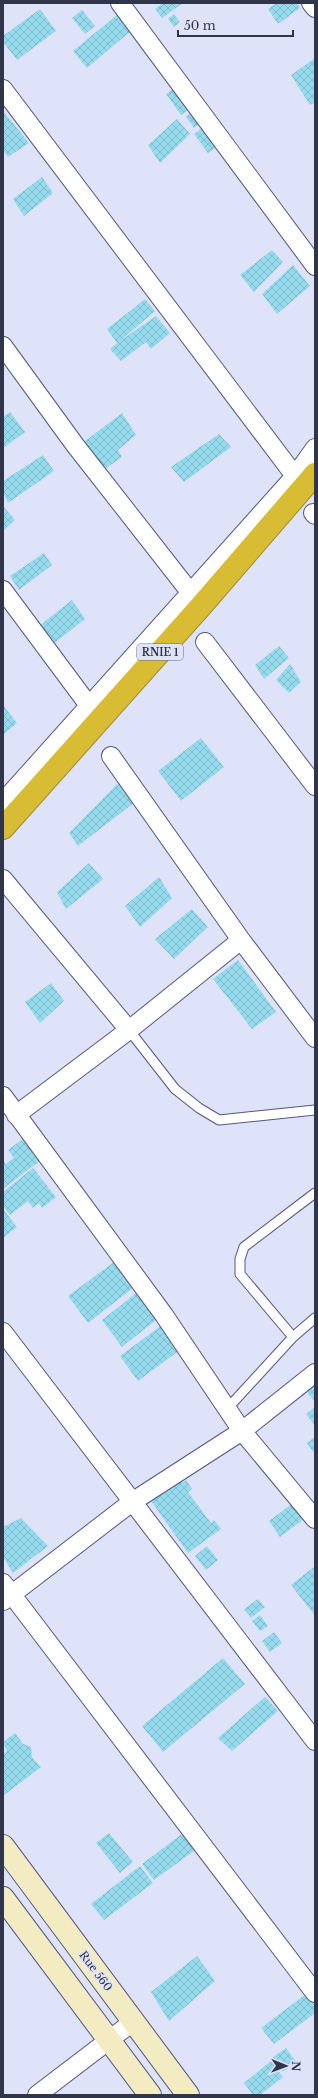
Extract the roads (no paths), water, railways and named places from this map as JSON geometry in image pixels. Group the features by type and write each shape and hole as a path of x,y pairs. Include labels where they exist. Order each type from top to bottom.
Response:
{"highway":[{"name":"RNIE 1","path":"3,828 202,606 305,475"}],"main road":[{"name":"Rue 560","path":"3,1846 188,2095"},
{"path":"3,1898 110,2039 150,2095"}],"street":[{"path":"120,3 315,266"},
{"path":"311,3 315,8"},
{"path":"3,89 305,475"},
{"path":"3,346 75,445 190,592"},
{"path":"3,802 190,592 305,475 315,448"},
{"path":"3,590 90,706"},
{"path":"205,642 315,786"},
{"path":"111,756 241,940 315,1038"},
{"path":"3,879 129,1030"},
{"path":"16,1115 129,1030 241,940"},
{"path":"3,1096 164,1315 242,1431 315,1519"},
{"path":"3,1332 315,1741"},
{"path":"315,1373 242,1431 132,1502 6,1593 315,1993"},
{"path":"37,2095 134,2021"}],"lane":[{"path":"129,1030 175,1089 198,1108 219,1120 315,1110"},
{"path":"293,1337 240,1274 240,1259 244,1247 315,1193"},
{"path":"227,1409 293,1337 315,1318"}]}
